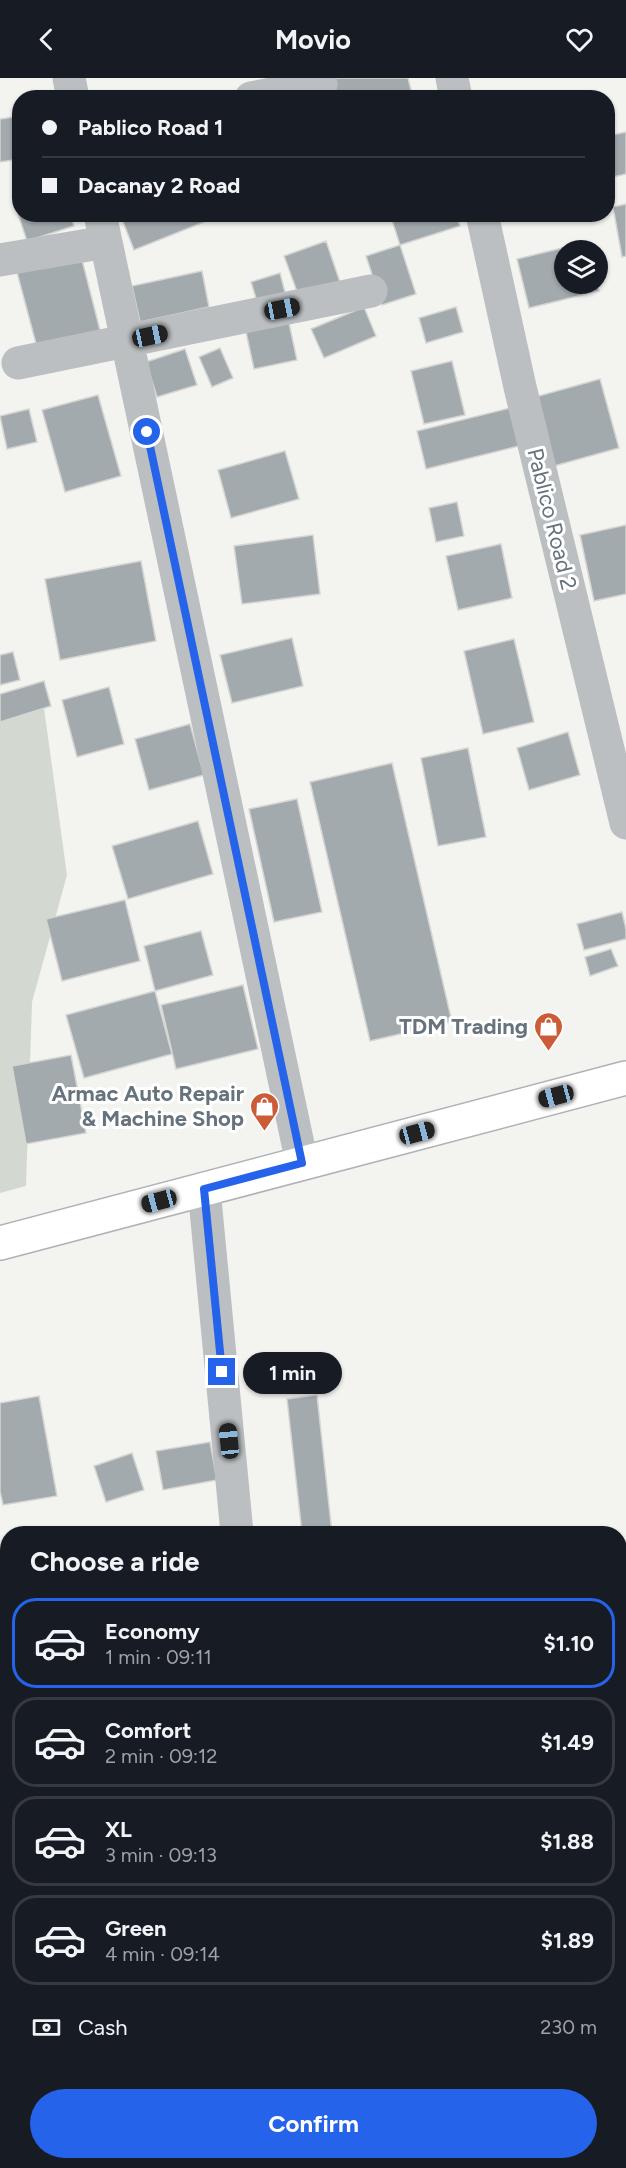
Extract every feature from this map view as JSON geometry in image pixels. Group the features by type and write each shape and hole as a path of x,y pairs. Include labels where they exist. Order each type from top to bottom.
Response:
{"main road":[{"path":"0,1243 626,1078"}],"street":[{"path":"291,90 321,84"},
{"name":"Pablico Road 2","path":"484,222 520,387 626,823"},
{"path":"0,260 103,228 302,1163"},
{"path":"18,363 371,291"},
{"path":"204,1189 236,1526"}],"shaded area":[{"path":"43,701 67,875 32,1002 26,1186 0,1193 0,707"}],"building":[{"path":"328,78 408,78 411,90 332,90"},
{"path":"12,117 12,160 0,162 0,119"},
{"path":"626,132 626,174 615,176 615,134"},
{"path":"626,204 626,256 622,257 615,218 615,207"},
{"path":"21,222 73,222 74,226 27,241"},
{"path":"123,222 204,222 134,250"},
{"path":"393,222 459,222 460,226 400,245"},
{"path":"326,241 340,282 299,297 284,256"},
{"path":"400,245 416,294 382,305 366,256"},
{"path":"79,248 101,334 38,351 15,265"},
{"path":"554,250 554,294 587,294 529,308 517,259"},
{"path":"202,271 209,307 140,322 132,286"},
{"path":"280,273 287,300 259,308 251,282"},
{"path":"364,307 376,336 324,358 311,329"},
{"path":"456,307 463,332 426,343 419,318"},
{"path":"289,323 297,360 254,369 246,332"},
{"path":"220,348 233,378 212,387 199,357"},
{"path":"185,349 197,385 157,397 146,362"},
{"path":"452,361 465,415 424,424 411,371"},
{"path":"600,379 619,448 554,466 535,397"},
{"path":"98,395 121,476 65,492 42,410"},
{"path":"510,408 519,446 426,469 417,431"},
{"path":"29,409 37,442 7,449 0,416"},
{"path":"285,451 299,499 231,518 218,470"},
{"path":"457,502 464,536 436,542 429,508"},
{"path":"626,525 626,594 594,601 580,535"},
{"path":"313,535 320,594 242,604 234,546"},
{"path":"501,544 512,598 458,610 446,556"},
{"path":"141,561 156,641 60,660 45,579"},
{"path":"292,638 303,686 232,703 220,655"},
{"path":"514,639 534,722 483,734 464,651"},
{"path":"13,652 20,680 0,685 0,655"},
{"path":"44,681 51,706 0,722 0,694"},
{"path":"109,687 124,744 77,757 62,700"},
{"path":"190,724 204,775 149,790 135,739"},
{"path":"568,732 580,775 529,790 517,748"},
{"path":"468,748 486,837 438,846 421,758"},
{"path":"392,763 452,1022 370,1041 310,782"},
{"path":"297,799 322,912 274,922 249,809"},
{"path":"198,821 213,874 128,899 112,846"},
{"path":"125,900 140,961 62,981 46,919"},
{"path":"622,912 626,939 584,950 577,924"},
{"path":"201,931 213,975 155,991 144,946"},
{"path":"611,949 618,966 590,976 585,957"},
{"path":"243,985 258,1049 176,1069 161,1005"},
{"path":"155,991 172,1054 84,1078 66,1015"},
{"path":"71,1055 86,1133 26,1144 12,1066"},
{"path":"317,1395 331,1526 301,1526 287,1399"},
{"path":"39,1396 57,1496 3,1505 0,1491 0,1403"},
{"path":"210,1442 217,1480 163,1490 156,1451"},
{"path":"132,1453 144,1490 106,1502 94,1466"}],"place":[{"name":"TDM Trading","path":"549,1052"},
{"name":"Armac Auto Repair & Machine Shop","path":"265,1132"}],"route":[{"path":"147,432 302,1163 204,1189 222,1372"}]}
